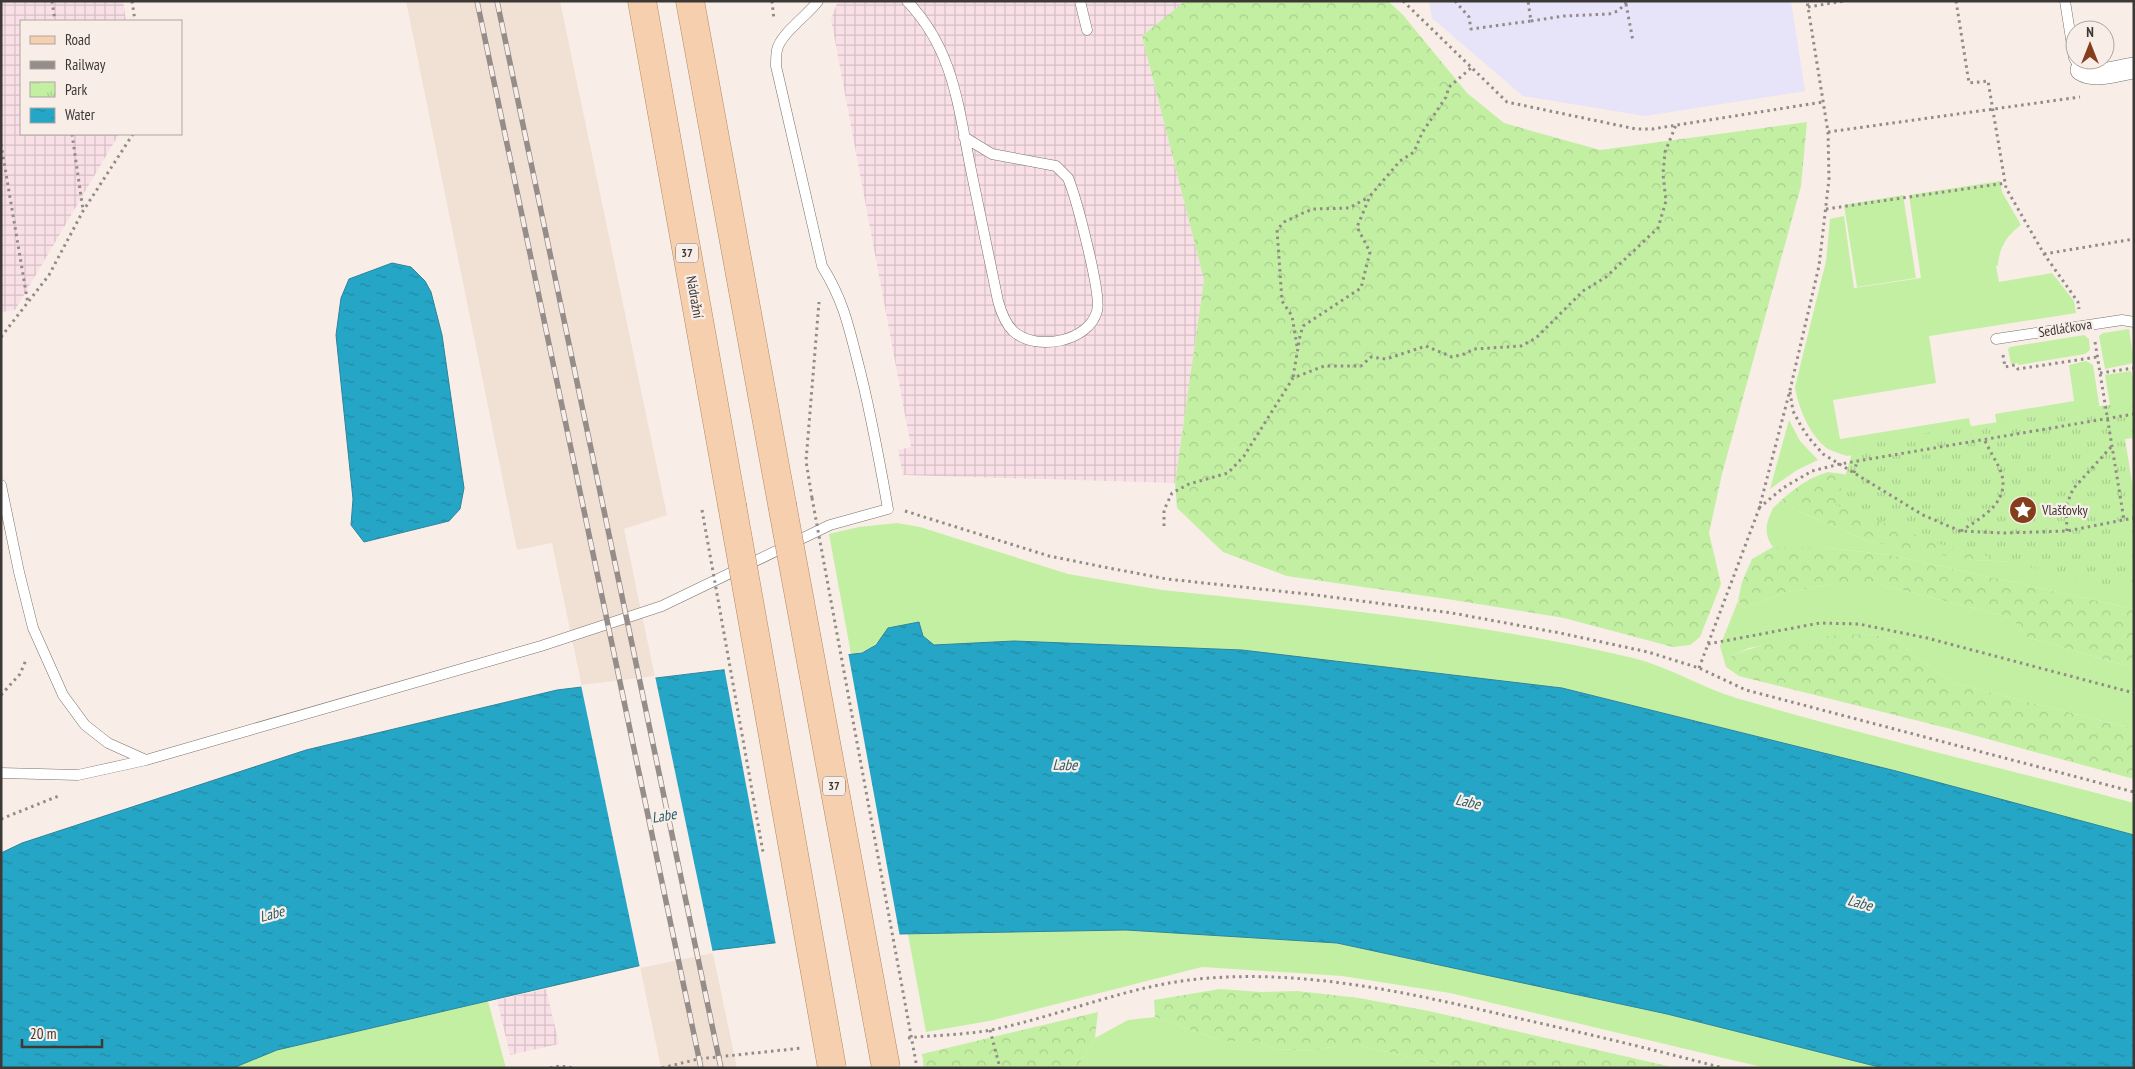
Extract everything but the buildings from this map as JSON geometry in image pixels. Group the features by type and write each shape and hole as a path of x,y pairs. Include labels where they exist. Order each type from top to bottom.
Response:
{"main road":[{"name":"Nádražní","path":"642,1 832,1068"},
{"name":"37","path":"690,1 886,1068"}],"street":[{"path":"2081,70 2085,73 2096,74 2134,68"}],"lane":[{"path":"1,773 78,775 146,760 541,646 662,606 830,525 888,509 868,397 836,289 822,266 776,66 777,48 785,36 818,1"},
{"path":"1080,1 1087,30"},
{"path":"2065,1 2068,20"},
{"path":"911,3 934,36 944,56 952,79 964,137 998,301 1007,324 1014,332 1035,341 1063,340 1086,329 1094,320 1099,299 1068,178 1056,166 992,154 964,137"},
{"name":"Sedláčkova","path":"1996,339 2122,320 2134,322"},
{"path":"1,485 33,628 63,695 86,725 108,743 146,760"}],"path":[{"path":"52,1 55,20"},
{"path":"132,1 135,20"},
{"path":"1403,1 1507,102 1636,129 1676,125 1823,102"},
{"path":"1455,1 1470,17 1471,29 1564,16 1609,14 1618,11 1627,2"},
{"path":"1528,1 1532,21"},
{"path":"1699,668 1759,509 1790,390 1819,266 1829,179 1828,132 1807,1"},
{"path":"1808,7 1844,1"},
{"path":"1956,1 1969,83 1988,82 2006,188 2044,254 2078,302 2080,313"},
{"path":"1627,2 1633,41"},
{"path":"1164,526 1164,510 1172,494 1189,484 1228,472 1244,456 1293,378 1304,326 1361,288 1370,252 1357,227 1370,196 1400,161 1414,152 1422,133 1446,97 1449,87 1471,68"},
{"path":"1828,132 2086,96"},
{"path":"1293,378 1324,366 1362,366 1371,357 1386,359 1426,346 1452,357 1464,354 1474,348 1521,346 1536,338 1583,292 1606,277 1658,228 1666,200 1663,174 1665,152 1676,125"},
{"path":"72,135 83,211"},
{"path":"1,337 28,305 49,275 83,211 132,135"},
{"path":"1,144 28,305"},
{"path":"1826,209 2006,183"},
{"path":"1298,349 1292,316 1282,301 1277,230 1284,222 1303,212 1313,209 1348,208 1370,196"},
{"path":"2044,254 2134,239"},
{"path":"822,266 806,461 916,1068"},
{"path":"2092,324 2124,520"},
{"path":"2005,367 2015,365 2018,369 2097,357"},
{"path":"2100,373 2134,368"},
{"path":"1790,390 1793,410 1809,438 1823,454 1923,515 1960,531 2004,533 2067,531 2134,518"},
{"path":"1759,509 1783,488 1812,471 1840,464 2134,414"},
{"path":"1960,531 1989,513 1998,502 2002,493 1999,468 1984,439"},
{"path":"2067,531 2066,506 2073,490 2111,446"},
{"path":"1854,473 1857,461"},
{"path":"888,509 906,511 1049,556 1167,579 1316,595 1461,615 1570,635 1648,652 1699,668 1746,690 2134,792"},
{"path":"702,510 764,858"},
{"path":"1708,644 1820,623 1859,624 1927,638 2134,693"},
{"path":"1,695 9,688 26,663 33,628"},
{"path":"1000,1068 990,1030 1158,985 1196,979 1244,976 1299,978 1431,998 1634,1045 1723,1068"},
{"path":"797,1039 800,1058"},
{"path":"550,1068 560,1066 574,1068"}],"shaded area":[{"path":"1,1 123,1 126,20 20,20 20,135 118,135 15,310 1,312"},
{"path":"406,1 560,1 667,515 624,529 737,1068 661,1068 552,543 517,550"},
{"path":"838,1 1185,1 1142,36 1204,280 1175,483 903,475 898,450 911,447 831,19"},
{"path":"1429,1 1791,1 1805,91 1645,116 1523,96 1432,18"},
{"path":"546,989 559,1044 510,1055 497,1000"}],"green space":[{"path":"1185,1 1388,1 1403,15 1467,93 1504,123 1600,150 1807,122 1801,186 1722,474 1709,533 1721,584 1700,637 1690,645 1673,647 1564,618 1287,576 1223,552 1177,508 1175,483 1204,280 1142,36"},
{"path":"2000,181 2002,192 2021,225 2012,233 2002,248 1998,265 1996,266 1999,282 2052,273 2074,301 2076,313 1929,336 1936,383 1833,400 1840,439 1969,418 1973,436 1847,456 1827,448 1817,439 1808,425 1801,410 1795,387 1826,261 1830,219 1844,216 1854,288 1921,278 1909,195"},
{"path":"1903,195 1916,278 1857,287 1844,205"},
{"path":"2129,329 2134,363 2105,369 2099,336 2103,333"},
{"path":"2084,335 2089,339 2090,350 2085,354 2019,365 2017,363 2011,364 2008,349 2010,347"},
{"path":"2086,361 2093,365 2100,410 1998,432 1995,414 2074,401 2069,365"},
{"path":"2131,371 2134,383 2134,409 2111,411 2105,375"},
{"path":"2134,401 2134,438 2125,439 2134,495 2134,594 1940,544 1836,505 1855,444"},
{"path":"1789,420 1800,441 1818,460 1797,470 1770,489"},
{"path":"1828,472 1843,474 2036,563 1974,560 1915,551 1865,540 1791,508 1773,508 1798,487 1812,478"},
{"path":"1773,508 1791,508 1865,540 1974,560 2036,563 2134,548 2134,609 1890,555 1821,547 1773,547 1768,537 1767,528"},
{"path":"897,523 920,527 1068,574 1162,590 1340,609 1458,625 1575,645 1633,658 1659,666 1736,698 1885,739 2134,803 2134,835 1896,771 1562,688 1242,650 1014,641 934,645 923,636 920,623 888,628 873,646 851,654 829,534 859,527"},
{"path":"1773,547 1821,547 1890,555 2134,609 2134,668 2027,637 2012,618 1878,584 1832,584 1783,593 1744,608 1738,600 1742,582 1752,559"},
{"path":"1832,584 1878,584 2012,618 2027,637 2134,668 2134,729 1953,683 1918,659 1897,640 1870,634 1787,641 1749,648 1730,657 1726,667 1720,646 1738,601 1744,608 1783,593"},
{"path":"1870,634 1897,640 1918,659 1953,683 2134,729 2134,779 1951,729 1739,676 1726,667 1730,657 1763,645 1799,639"},
{"path":"1126,930 1337,943 1667,1014 1883,1068 1766,1068 1450,993 1342,976 1202,967 989,1021 926,1032 908,934"},
{"path":"1220,989 1261,992 1297,991 1359,998 1429,1011 1676,1068 1457,1068 1361,1046 1336,1046 1313,1051 1276,1049 1258,1041 1221,1041 1155,1017 1154,1000"},
{"path":"488,1001 506,1068 233,1068 277,1050"},
{"path":"1098,1012 1095,1038 1077,1068 924,1068 922,1054"},
{"path":"1155,1017 1221,1041 1258,1041 1276,1049 1313,1051 1336,1046 1361,1046 1457,1068 1077,1068 1095,1038 1128,1020"}],"water":[{"path":"392,263 411,267 425,281 431,292 442,335 464,488 460,509 449,521 364,542 351,525 353,499 336,335 341,298 349,279"},
{"name":"Labe","path":"919,622 923,636 934,645 1014,641 1242,650 1562,688 1896,771 2134,835 2134,1068 1883,1068 1667,1014 1337,943 1126,930 841,935 698,952 277,1050 233,1068 1,1068 1,853 22,843 306,750 557,690 862,653 876,645 888,628"}],"pier":[{"path":"848,652 900,937 841,937 776,945 724,667"},
{"path":"655,676 713,953 640,968 581,685"}],"railway":[{"path":"477,1 701,1068"},
{"path":"497,1 721,1068"}],"place":[{"name":"Vlašťovky","path":"2023,510"}]}
